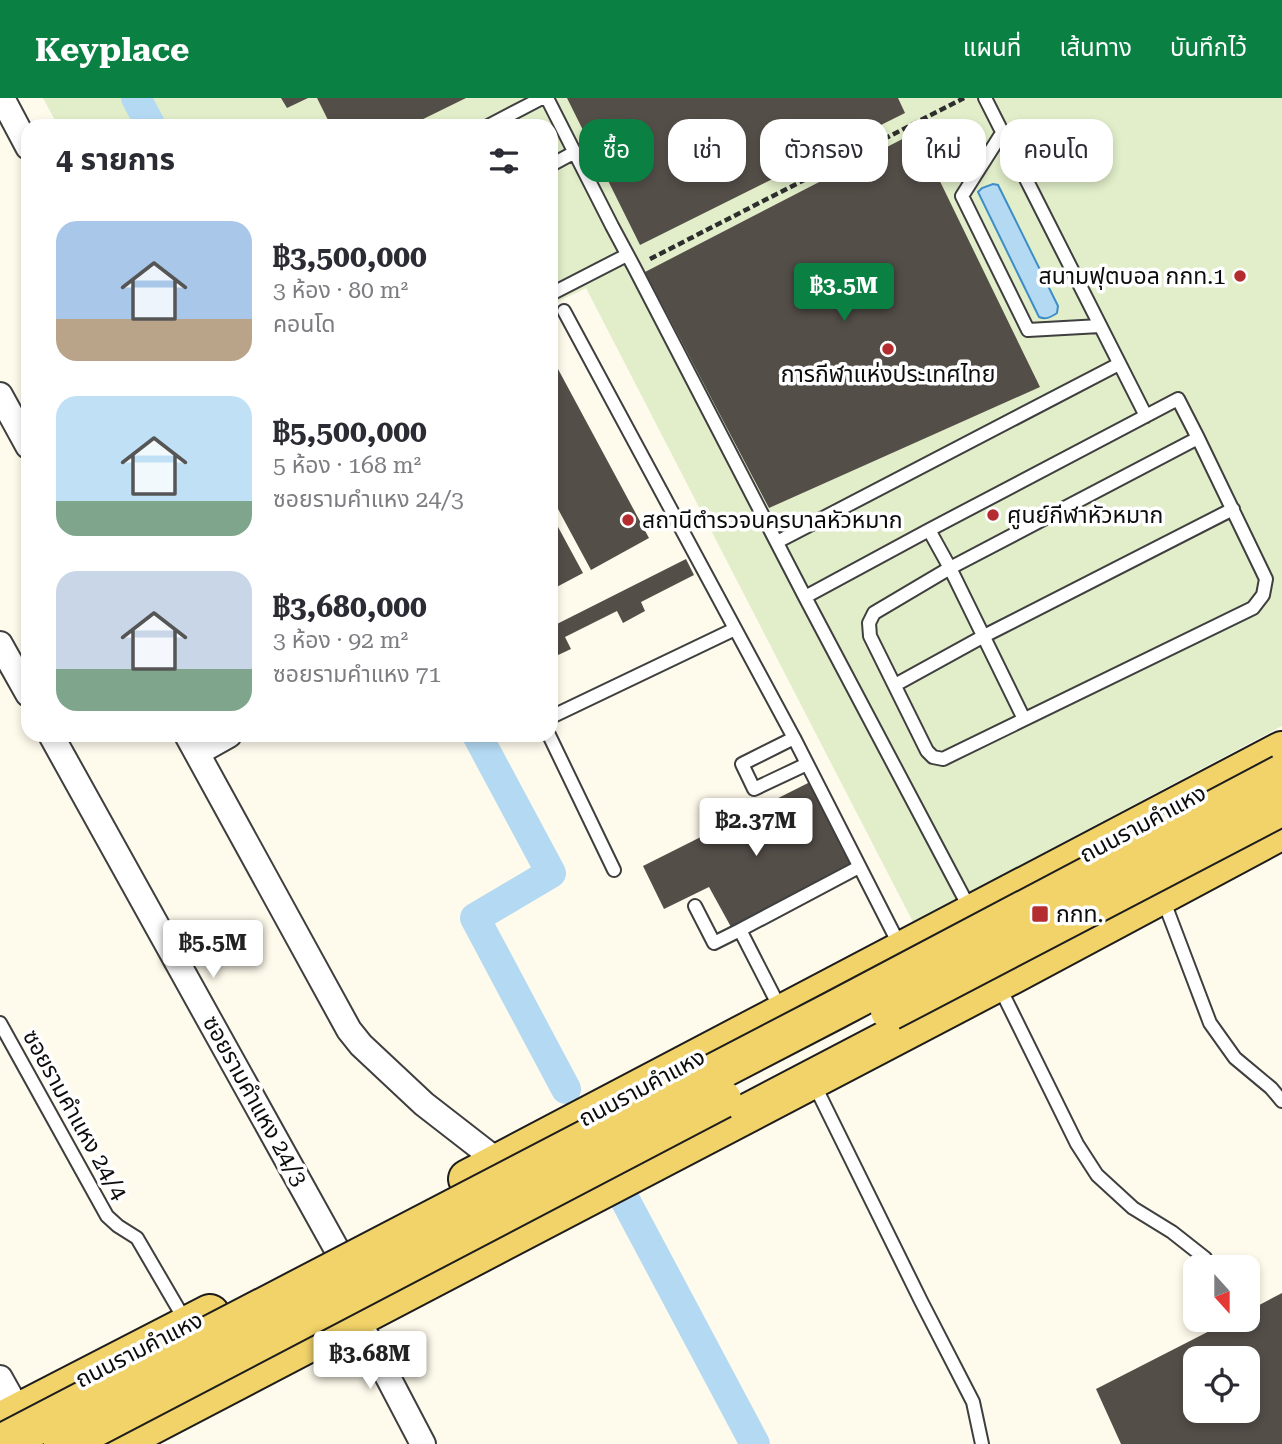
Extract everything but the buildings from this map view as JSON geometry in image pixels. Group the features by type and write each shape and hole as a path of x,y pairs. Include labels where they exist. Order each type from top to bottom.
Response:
{"main road":[{"name":"ถนนรามคำแหง","path":"7,1426 188,1325 1282,751"},
{"name":"ถนนรามคำแหง","path":"7,1426 833,1010 1282,774"},
{"name":"ถนนรามคำแหง","path":"62,1444 1282,806"},
{"path":"127,1441 1282,831"},
{"path":"973,914 1002,980"},
{"path":"902,951 937,1014"}],"street":[{"path":"2,98 21,134"},
{"path":"0,396 21,434"},
{"path":"0,644 21,682"},
{"name":"ซอยรามคำแหง 24/3","path":"55,742 337,1248"},
{"path":"192,744 349,1030 361,1045 424,1104 500,1163"},
{"path":"357,1318 423,1444"},
{"path":"0,1378 7,1426"}],"lane":[{"path":"502,119 542,98"},
{"path":"547,98 558,119"},
{"path":"985,98 1000,129"},
{"path":"558,119 805,597 973,914"},
{"path":"1000,136 962,196 1028,330 1100,326"},
{"path":"558,160 575,152"},
{"path":"1027,182 1146,416"},
{"path":"558,290 627,255"},
{"path":"564,311 794,738 902,951"},
{"path":"777,542 1119,364"},
{"path":"805,597 1178,399 1198,438 1233,509 1266,579 1262,595 1253,608 943,760 933,757 927,751 870,636 869,623 874,612 950,568 1198,438"},
{"path":"895,685 984,636 1233,509"},
{"path":"929,530 1024,719"},
{"path":"558,714 735,629"},
{"path":"794,738 742,764 754,789 807,764"},
{"path":"552,742 614,870"},
{"path":"695,906 714,943 859,867"},
{"path":"1161,896 1210,1023 1235,1058 1271,1088 1282,1101"},
{"path":"740,930 783,1013"},
{"path":"1002,980 1077,1144 1097,1175 1133,1208 1172,1232 1201,1255"},
{"name":"ซอยรามคำแหง 24/4","path":"0,1023 107,1216 136,1238 188,1325"},
{"path":"812,1080 920,1301 973,1402 982,1444"}],"path":[{"path":"634,267 964,98"}],"green space":[{"name":"ศูนย์กีฬาหัวหมาก","path":"43,98 1282,98 1282,726 913,922 586,288 558,302 558,119 54,119"}],"water":[{"path":"993,184 998,185 1058,306 1057,313 1051,317 1039,317 978,192"}],"waterway":[{"path":"136,98 147,119"},
{"path":"481,742 551,873 475,918 566,1089"},
{"path":"623,1196 755,1444"}],"place":[{"name":"สนามฟุตบอล กกท.1","path":"1240,276"},
{"name":"การกีฬาแห่งประเทศไทย","path":"888,349"},
{"name":"ศูนย์กีฬาหัวหมาก","path":"993,515"},
{"name":"สถานีตำรวจนครบาลหัวหมาก","path":"628,520"},
{"name":"กกท.","path":"1040,914"}]}
